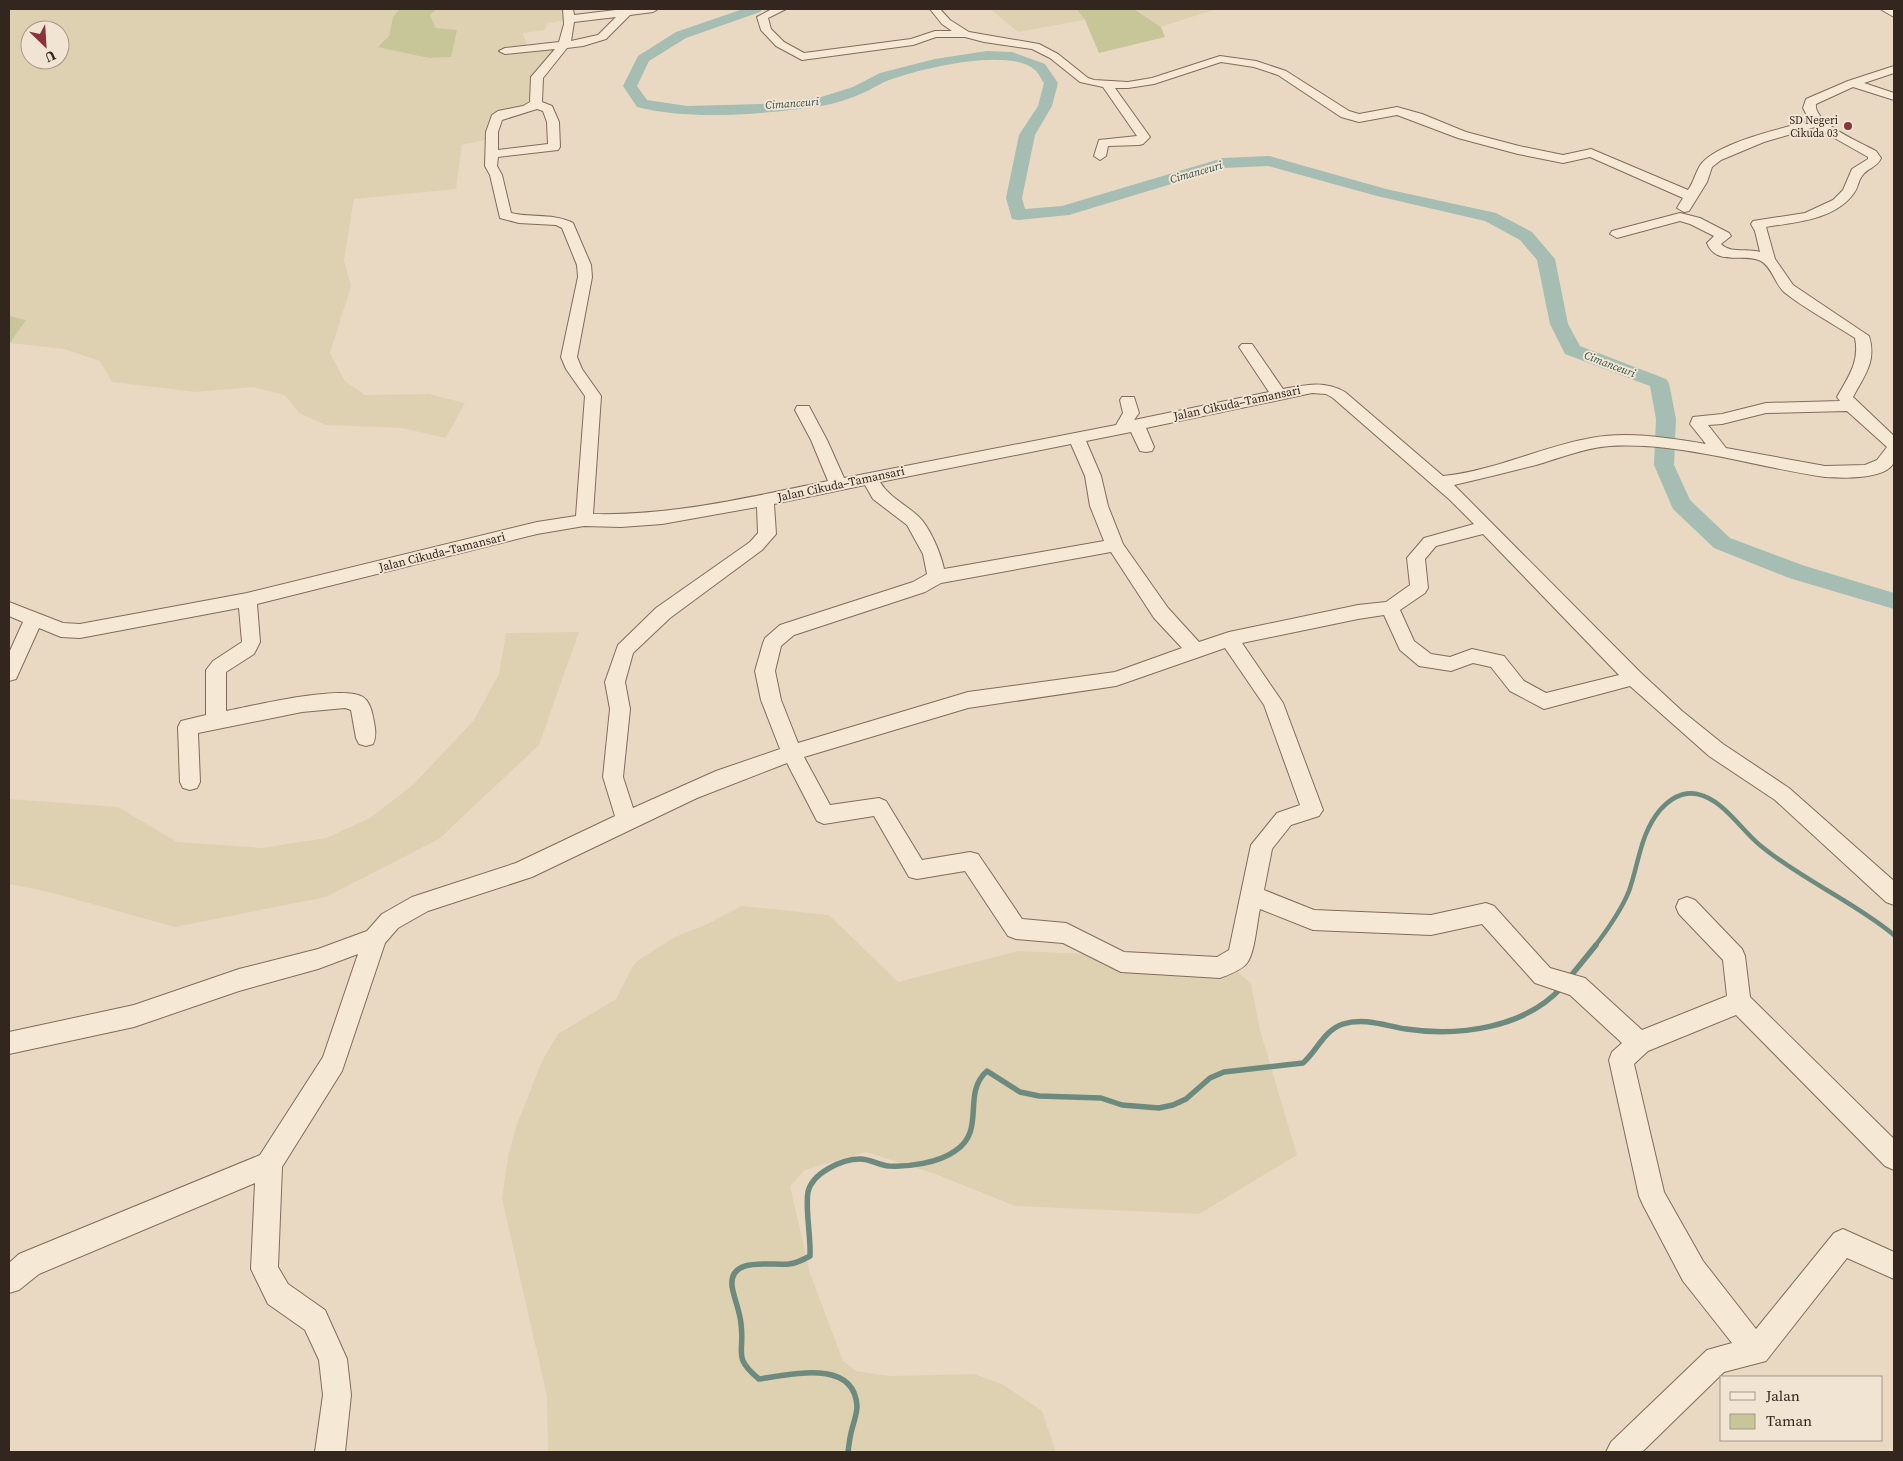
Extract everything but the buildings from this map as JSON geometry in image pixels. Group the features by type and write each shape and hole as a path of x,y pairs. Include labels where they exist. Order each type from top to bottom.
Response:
{"street":[{"path":"536,104 537,77 564,44 568,14 628,12 653,9"},
{"path":"781,9 762,17 766,30 780,44 802,57 913,42 934,34 965,34 984,39 1035,46 1048,52 1084,80 1107,85 1128,85 1154,81 1220,60 1256,64 1282,73 1345,114 1360,118 1397,111 1418,117 1462,135 1518,150 1563,159 1591,154 1690,196"},
{"path":"935,9 946,22 965,34"},
{"path":"1885,9 1894,14"},
{"path":"505,51 583,43 602,37 628,12"},
{"path":"1894,69 1852,82 1810,102 1809,108 1817,123 1876,158 1856,172 1849,192 1838,203 1808,216 1758,224 1762,230 1768,259 1788,288 1862,336 1864,343 1860,369 1857,378 1844,397 1851,406 1894,445"},
{"path":"1852,82 1894,97"},
{"path":"1100,156 1103,143 1139,141 1144,137 1107,85"},
{"path":"536,104 527,109 502,114 496,118 492,132 493,154 491,166 496,175 505,215 559,221 568,226 584,265 585,278 569,357 574,369 593,396 584,520"},
{"path":"493,154 554,147 553,122 548,109 536,104"},
{"path":"1680,217 1690,196 1702,180 1706,167 1724,154 1773,135 1817,123"},
{"path":"1617,234 1680,217 1695,221 1724,236 1714,243 1716,248 1726,254 1751,254 1768,259"},
{"path":"1247,347 1279,395"},
{"name":"Jalan Cikuda–Tamansari","path":"9,609 61,630 80,631 247,600 537,528 584,520 621,521 662,518 765,500 1077,438 1312,388 1330,390 1339,395 1440,482 1634,678 1716,750 1782,794 1894,895"},
{"path":"1128,400 1131,413 1124,423 1130,426 1146,447"},
{"path":"1721,452 1698,424 1700,421 1722,419 1766,408 1851,406"},
{"path":"803,410 819,440 838,484"},
{"path":"1077,438 1093,476 1099,506 1115,545 1161,613 1195,650"},
{"path":"1440,482 1522,463 1591,444 1610,441 1643,441 1695,447 1819,471 1853,472 1874,468 1884,464 1894,450"},
{"path":"869,478 879,495 913,521 932,554 937,577"},
{"path":"627,820 613,777 620,709 616,682 625,650 663,613 756,546 767,534 765,500"},
{"path":"330,1452 336,1395 334,1359 315,1320 278,1294 264,1269 269,1164 333,1062 375,938 388,922 411,908 522,871 627,820 759,763 968,700 1116,679 1229,639 1358,612 1390,608 1419,588 1416,558 1430,542 1486,527"},
{"path":"1115,545 937,577 919,587 787,630 772,643 765,671 771,700 792,753 824,815 879,807 918,870 970,861 1016,929 1066,934 1121,962 1220,968 1239,956 1262,845 1284,819 1312,810 1274,703 1229,639"},
{"path":"216,720 216,670 247,649 251,642 247,600"},
{"path":"1390,608 1407,645 1426,661 1451,664 1472,656 1497,661 1517,686 1544,701 1634,678"},
{"path":"9,674 34,618"},
{"path":"190,782 188,728 216,720 308,704 354,700 362,711 366,738"},
{"path":"1252,894 1313,920 1431,925 1486,913 1543,976 1577,986 1639,1043"},
{"path":"1687,907 1734,956 1739,1002 1894,1157"},
{"path":"9,1043 134,1016 239,980 318,960 375,938"},
{"path":"1739,1002 1639,1043 1621,1060 1652,1196 1693,1271 1756,1351"},
{"path":"9,1280 29,1264 269,1164"},
{"path":"1621,1452 1717,1360 1756,1351 1843,1242 1894,1266"}],"shaded area":[{"path":"9,9 399,9 393,17 389,36 377,46 457,31 436,28 430,15 437,9 568,9 568,20 547,23 545,30 523,33 528,49 562,45 538,74 534,107 496,115 489,139 462,145 456,189 354,199 344,260 351,286 330,353 345,381 365,395 429,394 465,403 446,438 402,428 326,425 299,413 285,395 253,387 196,392 112,382 100,361 64,349 10,343 26,320 9,316"},
{"path":"990,9 1076,9 1085,20 1018,32"},
{"path":"1134,9 1216,9 1161,27"},
{"path":"579,632 539,745 439,839 326,897 175,927 49,892 9,884 9,799 118,807 177,842 262,848 326,838 370,818 414,784 474,720 499,674 506,633"},
{"path":"742,906 829,915 898,982 1018,951 1226,960 1251,984 1260,1030 1297,1155 1199,1214 1015,1206 935,1174 866,1152 805,1170 790,1186 810,1273 843,1361 856,1371 890,1376 974,1374 1002,1384 1042,1411 1056,1452 548,1452 547,1396 502,1199 508,1157 516,1127 542,1061 558,1034 616,999 633,966 640,959 675,937 703,926"}],"green space":[{"path":"399,9 437,9 430,15 436,28 457,30 451,57 429,58 377,47 389,36 393,17"},
{"path":"1076,9 1134,9 1161,27 1165,37 1099,53 1085,20"},
{"path":"9,316 26,320 10,343 9,343"}],"waterway":[{"name":"Cimanceuri","path":"755,9 681,35 643,59 630,86 642,104 687,110 761,108 823,101 858,90 885,76 935,63 987,55 1012,56 1040,67 1051,83 1045,106 1027,135 1014,198 1018,215 1063,211 1223,163 1269,161 1383,193 1490,217 1526,236 1546,259 1559,324 1572,350 1659,383 1666,419 1664,465 1681,504 1722,543 1797,572 1894,601"},
{"path":"1595,946 1614,920 1626,898 1644,839 1653,819 1667,803 1681,795 1691,793 1706,797 1715,802 1761,846 1777,858 1862,912 1894,935"},
{"path":"1570,977 1596,945"},
{"path":"848,1452 857,1409 853,1391 845,1381 833,1375 819,1373 803,1373 759,1379 742,1360 740,1319 732,1286 733,1277 737,1270 744,1266 753,1264 789,1264 810,1256 808,1192 815,1179 821,1173 845,1161 860,1159 889,1166 905,1166 940,1159 955,1151 970,1133 976,1090 979,1080 987,1071 1020,1092 1039,1096 1101,1098 1122,1105 1159,1108 1173,1105 1186,1099 1210,1078 1224,1072 1303,1063 1330,1031 1343,1024 1359,1021 1426,1031 1448,1032 1469,1030 1490,1026 1529,1012 1547,1001 1562,987"}],"place":[{"name":"SD Negeri Cikuda 03","path":"1848,126"}]}
